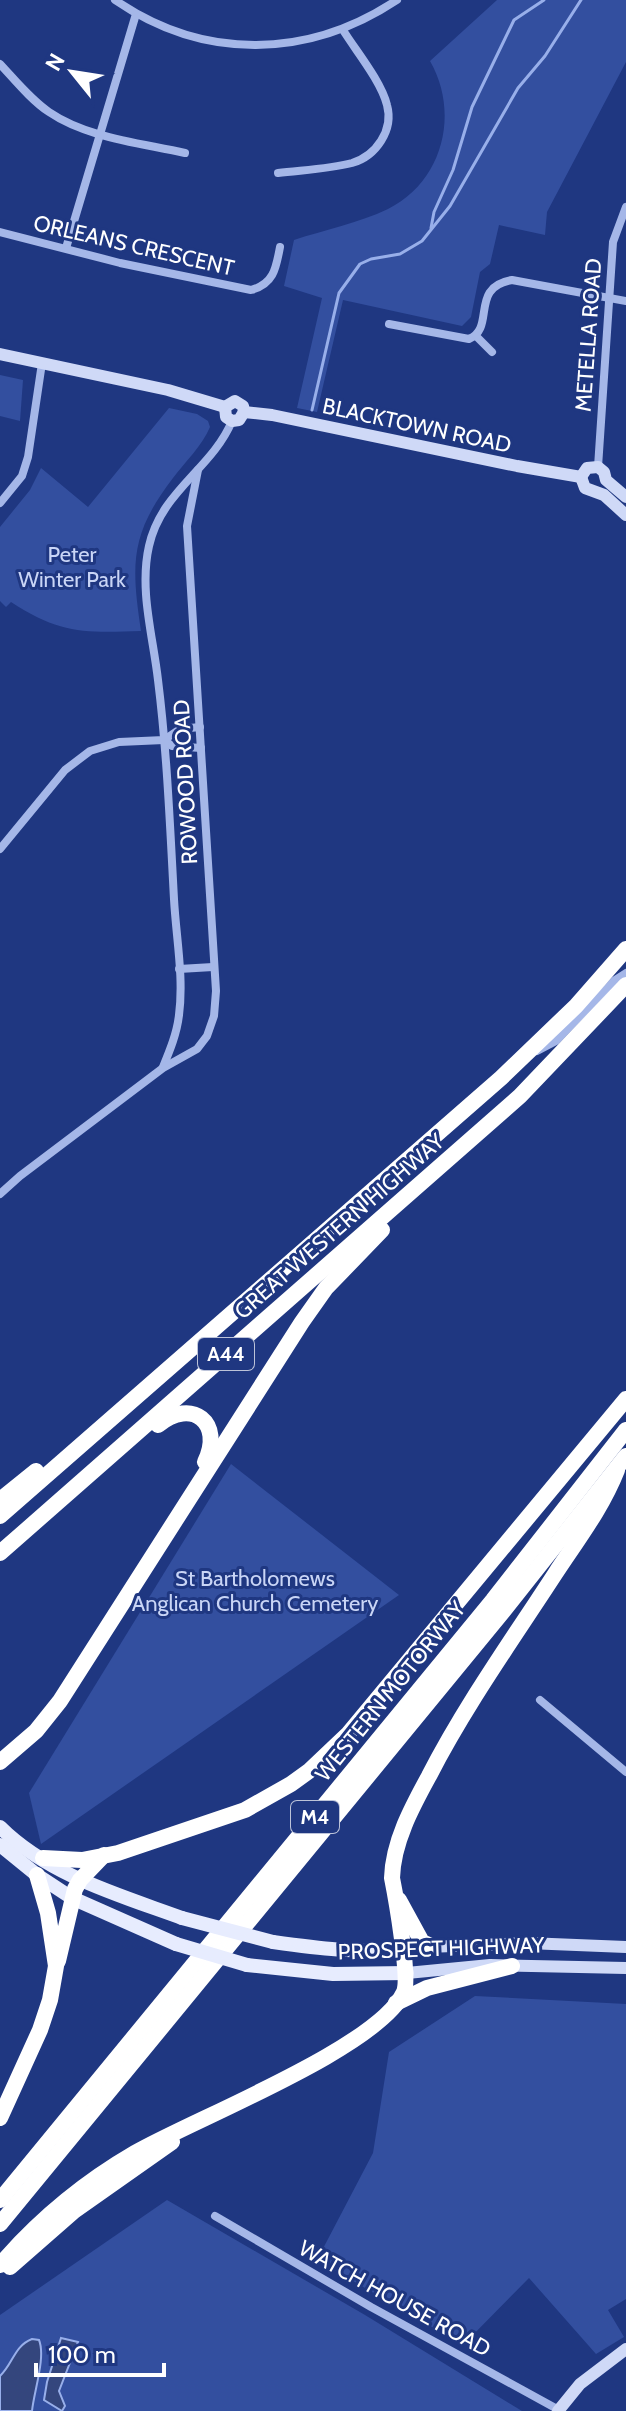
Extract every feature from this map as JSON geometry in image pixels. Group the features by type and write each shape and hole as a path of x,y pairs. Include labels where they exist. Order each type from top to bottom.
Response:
{"highway":[{"name":"GREAT WESTERN HIGHWAY","path":"0,1516 522,1059 576,1006 626,949"},
{"name":"GREAT WESTERN HIGHWAY","path":"0,1553 454,1155 530,1086 626,985"},
{"path":"0,1762 36,1731 68,1690 262,1381 326,1288 454,1155"},
{"path":"178,1360 176,1370 180,1376 202,1375"},
{"path":"0,1500 75,1440 133,1399"},
{"path":"43,1858 82,1860 104,1855 245,1810 309,1771 348,1734 626,1399"},
{"path":"0,1753 35,1721 69,1678 206,1460 212,1440 211,1431 207,1423 193,1414 176,1413 81,1482"},
{"name":"WESTERN MOTORWAY","path":"0,2200 493,1600 626,1430"},
{"path":"0,2265 36,2227 93,2181 132,2155 318,2062 377,2022 396,2003 405,1989 407,1973 392,1864 396,1848 440,1755 605,1501 621,1463"},
{"name":"WESTERN MOTORWAY","path":"0,2224 465,1658 621,1463"},
{"path":"0,2118 40,2030 50,2000 72,1898 80,1880 104,1855"},
{"path":"37,1875 48,1913 56,1966"},
{"path":"395,1892 422,1942 429,1945"},
{"path":"396,2003 427,1988 512,1966"},
{"path":"0,2275 74,2211 165,2149 198,2120"}],"main road":[{"path":"0,354 168,390 225,407"},
{"path":"235,401 241,403 244,412 239,420 232,421 226,417 225,407 235,401"},
{"name":"BLACKTOWN ROAD","path":"244,412 581,477"},
{"path":"598,467 604,472 625,508 585,488 581,477 587,468 598,467"},
{"path":"596,491 603,487 606,480"},
{"name":"PROSPECT HIGHWAY","path":"0,1827 80,1880 182,1918 273,1942 349,1951 429,1945 527,1943 626,1947"},
{"name":"PROSPECT HIGHWAY","path":"0,1845 72,1898 176,1944 247,1965 333,1974 407,1973 490,1965 626,1968"},
{"path":"558,2410 580,2384 626,2349"}],"street":[{"path":"116,0 136,14 187,35 242,45 288,43 343,30 397,0"},
{"path":"66,248 136,14"},
{"path":"278,173 352,163 375,150 383,139 388,126 388,108 343,30"},
{"path":"0,64 46,111 80,128 185,153"},
{"name":"METELLA ROAD","path":"598,467 613,242 626,207"},
{"name":"ORLEANS CRESCENT","path":"0,232 164,273 251,290 263,287 272,278 280,247"},
{"path":"476,336 487,295 499,282 512,280 626,301"},
{"path":"389,324 459,339 476,336"},
{"path":"476,336 492,352"},
{"path":"0,503 22,476 28,457 42,363"},
{"name":"ROWOOD ROAD","path":"163,1068 180,1013 179,969 164,740 146,593 146,560 152,534 174,493 198,470 232,421"},
{"name":"ROWOOD ROAD","path":"0,1194 163,1068 194,1052 207,1036 216,1005 187,526 198,470"},
{"path":"0,849 65,770 83,756 103,745 164,740 180,729 200,727"},
{"path":"164,740 172,746 201,748"},
{"path":"179,969 213,967"},
{"path":"522,1059 556,1041 615,980 626,973"},
{"path":"540,1700 626,1772"},
{"name":"WATCH HOUSE ROAD","path":"215,2216 371,2307 558,2410"}],"green space":[{"path":"497,0 626,0 626,62 547,212 545,235 499,225 490,264 480,272 471,317 462,326 343,300 317,412 297,408 322,298 284,286 294,240 377,214 407,197 422,182 441,144 444,124 444,102 430,61"},
{"path":"0,375 23,380 20,421 0,416"},
{"name":"Peter Winter Park","path":"169,408 197,414 208,421 210,427 159,498 141,533 135,568 141,631 73,629 44,620 11,602 6,607 0,601 0,527 30,490 41,468 88,507"},
{"name":"St Bartholomews Anglican Church Cemetery","path":"231,1464 399,1595 41,1844 29,1793"},
{"path":"475,1996 626,2004 626,2299 608,2310 624,2337 596,2354 529,2278 463,2345 317,2260 373,2153 389,2052"},
{"path":"167,2200 522,2411 0,2411 0,2315"}],"shaded area":[{"path":"61,2338 78,2342 59,2391 65,2406 62,2411 44,2400"},
{"path":"32,2339 39,2340 41,2355 32,2411 0,2411 0,2376 21,2346"}],"waterway":[{"path":"431,228 472,107 514,20 544,0"},
{"path":"312,410 339,293 360,264 400,254 422,241 450,206 518,88 545,56 581,0"}]}
